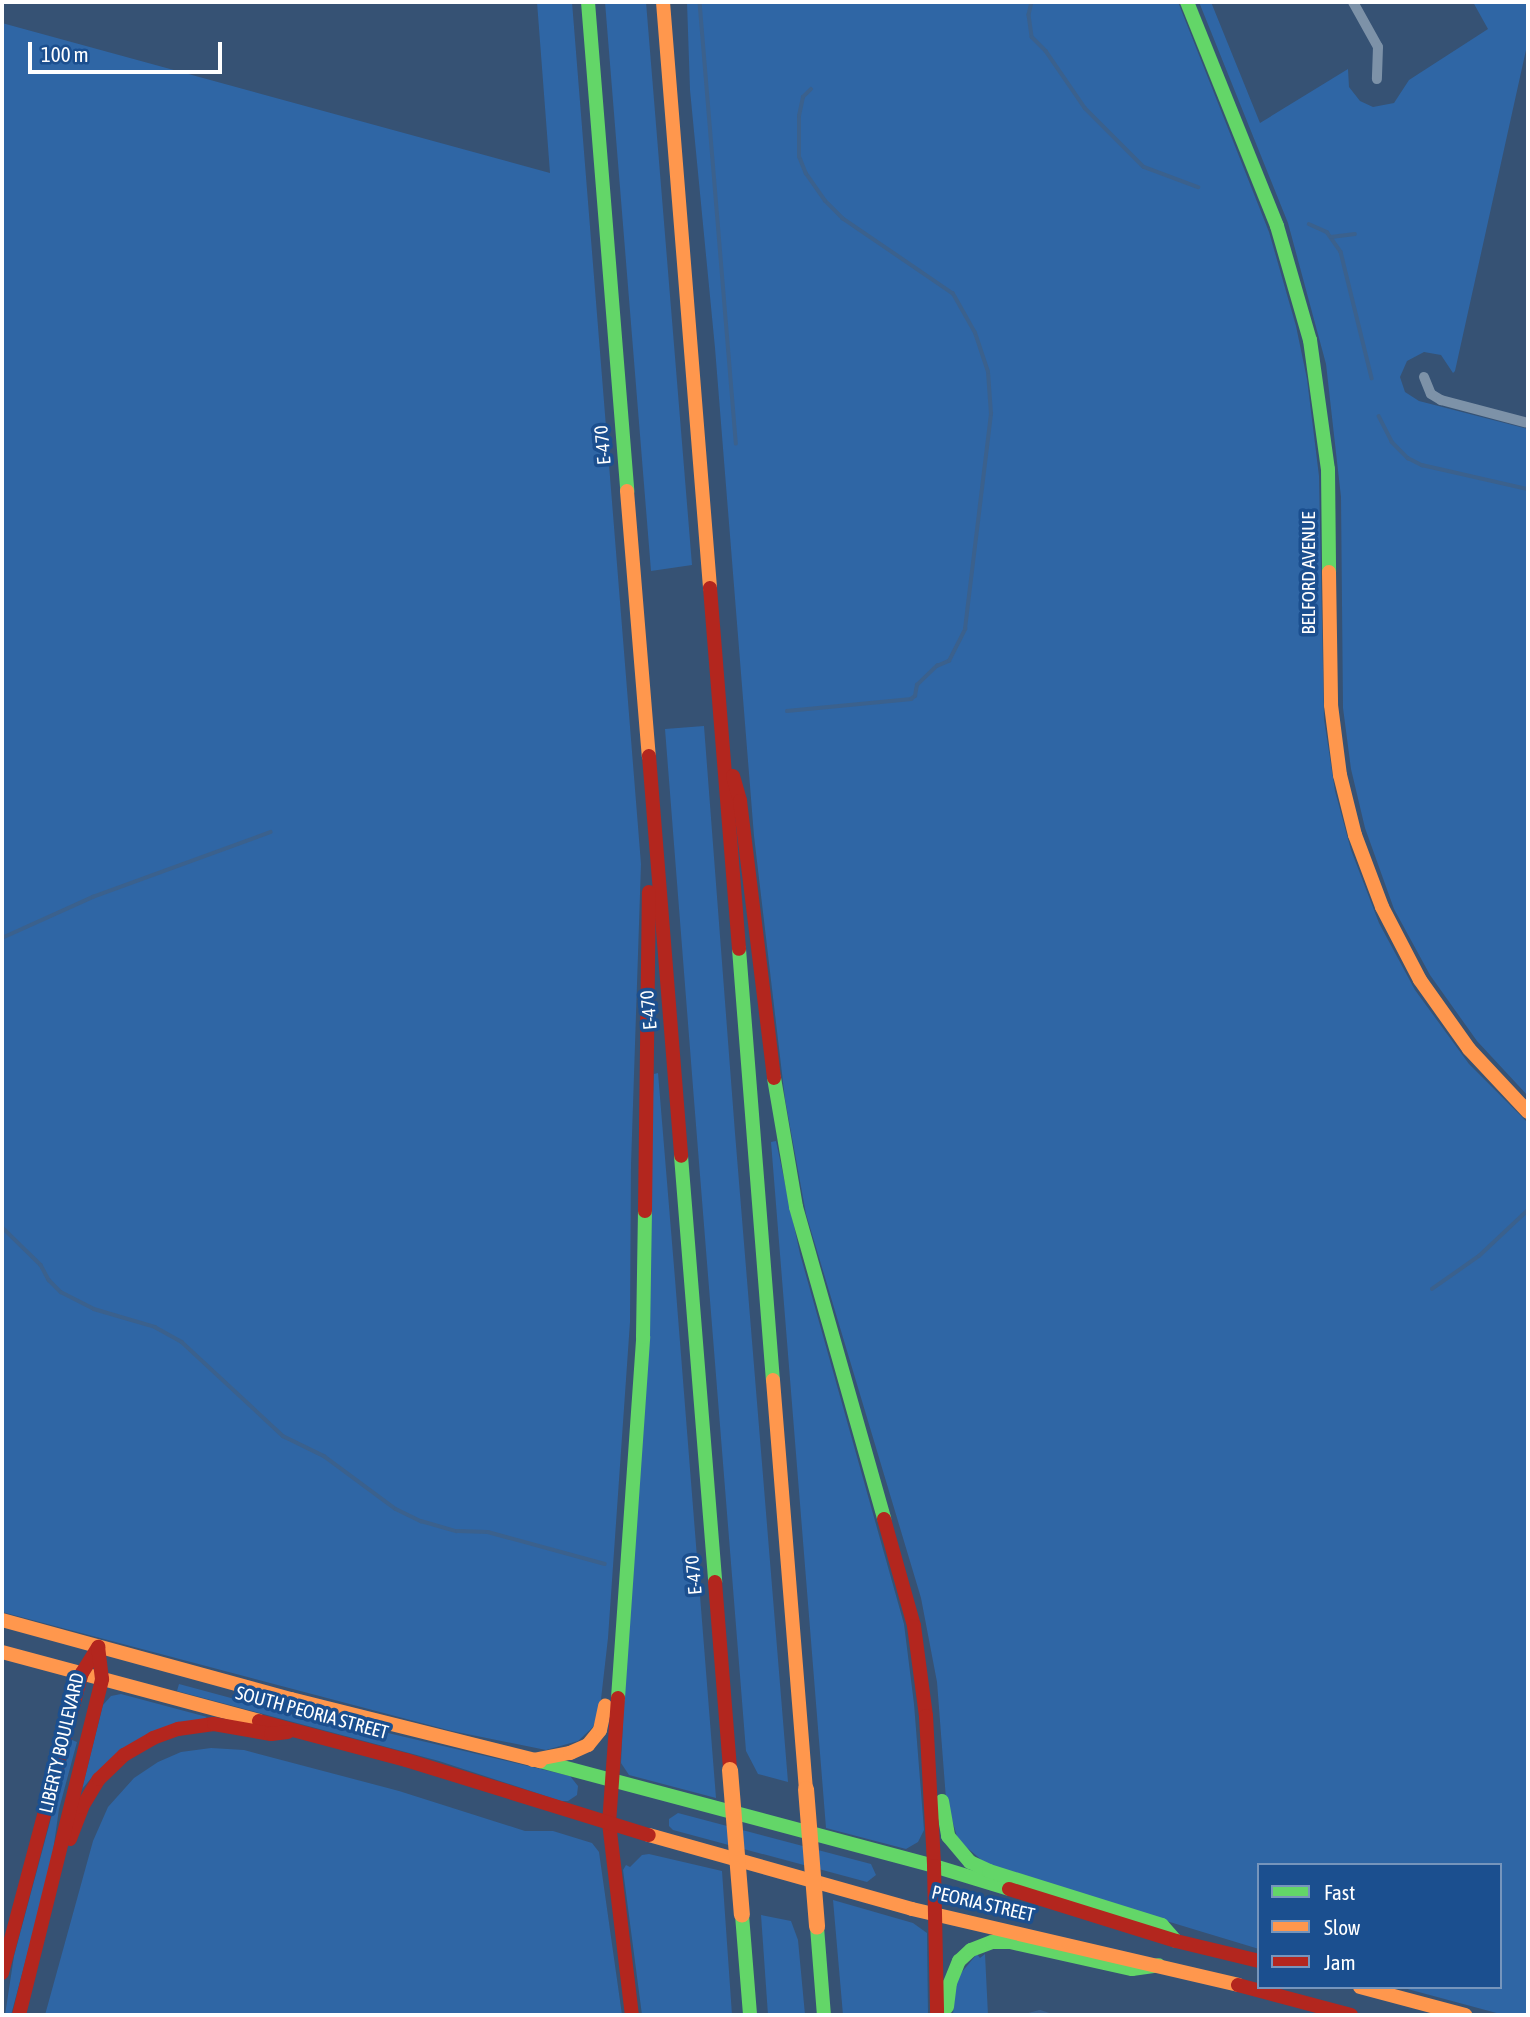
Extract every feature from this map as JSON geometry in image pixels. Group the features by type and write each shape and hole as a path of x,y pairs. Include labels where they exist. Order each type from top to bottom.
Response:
{"main road":[{"name":"E-470","path":"588,2 750,2015"},
{"path":"663,2 824,2015"},
{"name":"BELFORD AVENUE","path":"1187,2 1277,226 1310,340 1321,401 1328,469 1331,705 1340,775 1360,850 1389,922 1424,987 1469,1049 1528,1112"},
{"path":"723,741 740,801 779,1118 796,1207 810,1268 908,1600 926,1716 936,1915 937,2015"},
{"path":"632,2015 609,1824 643,1337 645,1023 653,795"},
{"name":"SOUTH PEORIA STREET","path":"2,1620 611,1779"},
{"name":"LIBERTY BOULEVARD","path":"2,1973 82,1673 98,1647"},
{"name":"LIBERTY BOULEVARD","path":"19,2015 57,1869 67,1810 102,1679 98,1647"},
{"name":"SOUTH PEORIA STREET","path":"2,1652 417,1763 609,1824"},
{"path":"533,1760 574,1751 598,1735 605,1713 608,1678 619,1656"},
{"path":"926,1716 939,1760 945,1827 952,1843 965,1858 983,1870 1162,1925 1175,1941"},
{"path":"57,1869 65,1857 77,1816 94,1785 114,1764 135,1748 165,1733 200,1725 233,1725 271,1734 297,1730"},
{"name":"PEORIA STREET","path":"611,1779 934,1866 1175,1941 1257,1961"},
{"name":"PEORIA STREET","path":"609,1824 936,1915 1159,1965 1351,2015"},
{"path":"947,2015 948,1989 956,1968 971,1950 986,1943 1010,1942 1132,1969 1159,1965"},
{"path":"1368,1989 1465,2015"}],"street":[{"path":"1353,2 1378,47 1377,79"},
{"path":"1424,377 1429,391 1441,400 1528,424"}],"shaded area":[{"path":"537,2 572,2 641,864 631,1165 630,1322 608,1638 600,1708 593,1727 578,1741 546,1750 452,1731 2,1612 2,23 550,173"},
{"path":"605,2 646,2 692,565 651,571"},
{"path":"687,2 1178,2 1269,232 1296,326 1307,379 1319,476 1324,719 1335,791 1351,850 1379,923 1415,990 1469,1064 1528,1123 1528,2015 1504,2015 1407,1989 1502,1989 1502,1863 1257,1863 1257,1948 991,1868 958,1840 946,1799 937,1682 921,1598 806,1214 785,1099 754,836 715,348 690,90"},
{"path":"1199,2 1211,2 1260,123 1348,69 1349,87 1360,101 1373,107 1394,103 1409,80 1488,29 1473,2 1528,2 1528,41 1455,371 1453,373 1441,355 1424,352 1407,361 1400,377 1405,392 1419,401 1528,429 1528,1096 1477,1041 1430,975 1394,909 1365,828 1351,769 1343,708 1341,497 1326,364 1288,223"},
{"path":"704,726 788,1782 758,1774 746,1751 694,1100 665,729"},
{"path":"658,1073 716,1798 629,1775 621,1763 654,1074"},
{"path":"776,1141 800,1254 904,1624 914,1704 924,1830 918,1842 906,1849 826,1828 771,1142"},
{"path":"179,1684 335,1726 388,1733 570,1776 578,1786 577,1795 568,1801 561,1801 439,1761 177,1691"},
{"path":"121,1694 207,1717 93,1776 82,1789 103,1705 111,1696"},
{"path":"72,1740 77,1742 59,1809 51,1865 11,2015 5,2015 14,1956"},
{"path":"211,1748 244,1750 399,1791 525,1831 553,1831 592,1843 599,1852 622,2015 45,2015 93,1841 108,1807 134,1778 158,1762 181,1752"},
{"path":"678,1813 871,1864 876,1875 867,1882 673,1830 669,1826 669,1819"},
{"path":"649,1854 722,1871 732,2015 642,2015 623,1870 642,1855"},
{"path":"833,1900 913,1923 927,1933 928,2015 843,2015"},
{"path":"761,1915 791,1921 798,1940 805,2015 768,2015"},
{"path":"977,1954 980,1958 985,1954 988,2015 953,2015 956,1979"}],"waterway":[{"path":"700,2 736,444"},
{"path":"1032,2 1029,15 1032,37 1046,51 1085,108 1144,167 1198,187"},
{"path":"787,711 911,699 915,696 917,685 937,666 949,661 965,629 991,414 988,372 975,333 953,294 843,219 825,201 806,174 799,157 799,116 803,97 811,89"},
{"path":"1309,224 1327,232 1341,252 1372,378"},
{"path":"1331,237 1355,234"},
{"path":"1379,416 1392,442 1408,458 1422,465 1528,489"},
{"path":"2,938 93,897 271,832"},
{"path":"1432,1289 1479,1256 1528,1210"},
{"path":"2,1227 41,1265 49,1280 61,1292 94,1309 155,1327 182,1342 283,1436 324,1456 396,1509 421,1521 457,1531 488,1532 605,1564"},
{"path":"1029,2015 1040,2012 1049,2015"}],"traffic: fast":[{"path":"588,2 627,491"},
{"path":"1187,2 1277,226 1310,340 1328,469 1329,572"},
{"path":"739,949 773,1380"},
{"path":"774,1078 796,1207 884,1519"},
{"path":"681,1156 715,1582"},
{"path":"618,1698 643,1337 645,1211"},
{"path":"540,1761 934,1866 1009,1889"},
{"path":"942,1801 948,1836 970,1862 989,1871 1162,1925 1176,1941"},
{"path":"742,1915 750,2015"},
{"path":"817,1927 824,2015"},
{"path":"947,2007 950,1983 959,1961 971,1950 992,1942 1010,1942 1132,1969 1159,1965"}],"traffic: slow":[{"path":"663,2 710,588"},
{"path":"627,491 649,756"},
{"path":"1329,572 1331,705 1340,775 1355,835 1382,907 1420,980 1469,1049 1528,1112"},
{"path":"773,1380 806,1789"},
{"path":"2,1620 291,1699 540,1761"},
{"path":"2,1652 259,1721"},
{"path":"533,1760 570,1753 588,1745 600,1730 605,1706"},
{"path":"730,1770 742,1915"},
{"path":"806,1789 817,1927"},
{"path":"649,1835 912,1909 1238,1985"},
{"path":"1368,1989 1465,2015"}],"traffic: jam":[{"path":"710,588 739,949"},
{"path":"649,756 681,1156"},
{"path":"733,776 740,801 774,1078"},
{"path":"645,1211 649,892"},
{"path":"884,1519 914,1626 926,1716 934,1866 937,2015"},
{"path":"715,1582 730,1770"},
{"path":"2,1973 82,1673 98,1647"},
{"path":"19,2015 102,1679 98,1647"},
{"path":"618,1698 609,1823 632,2015"},
{"path":"259,1721 406,1760 649,1835"},
{"path":"70,1839 82,1807 99,1779 124,1755 153,1738 178,1729 214,1724 271,1734 288,1732"},
{"path":"1009,1889 1176,1941 1257,1961"},
{"path":"1238,1985 1351,2015"}]}
